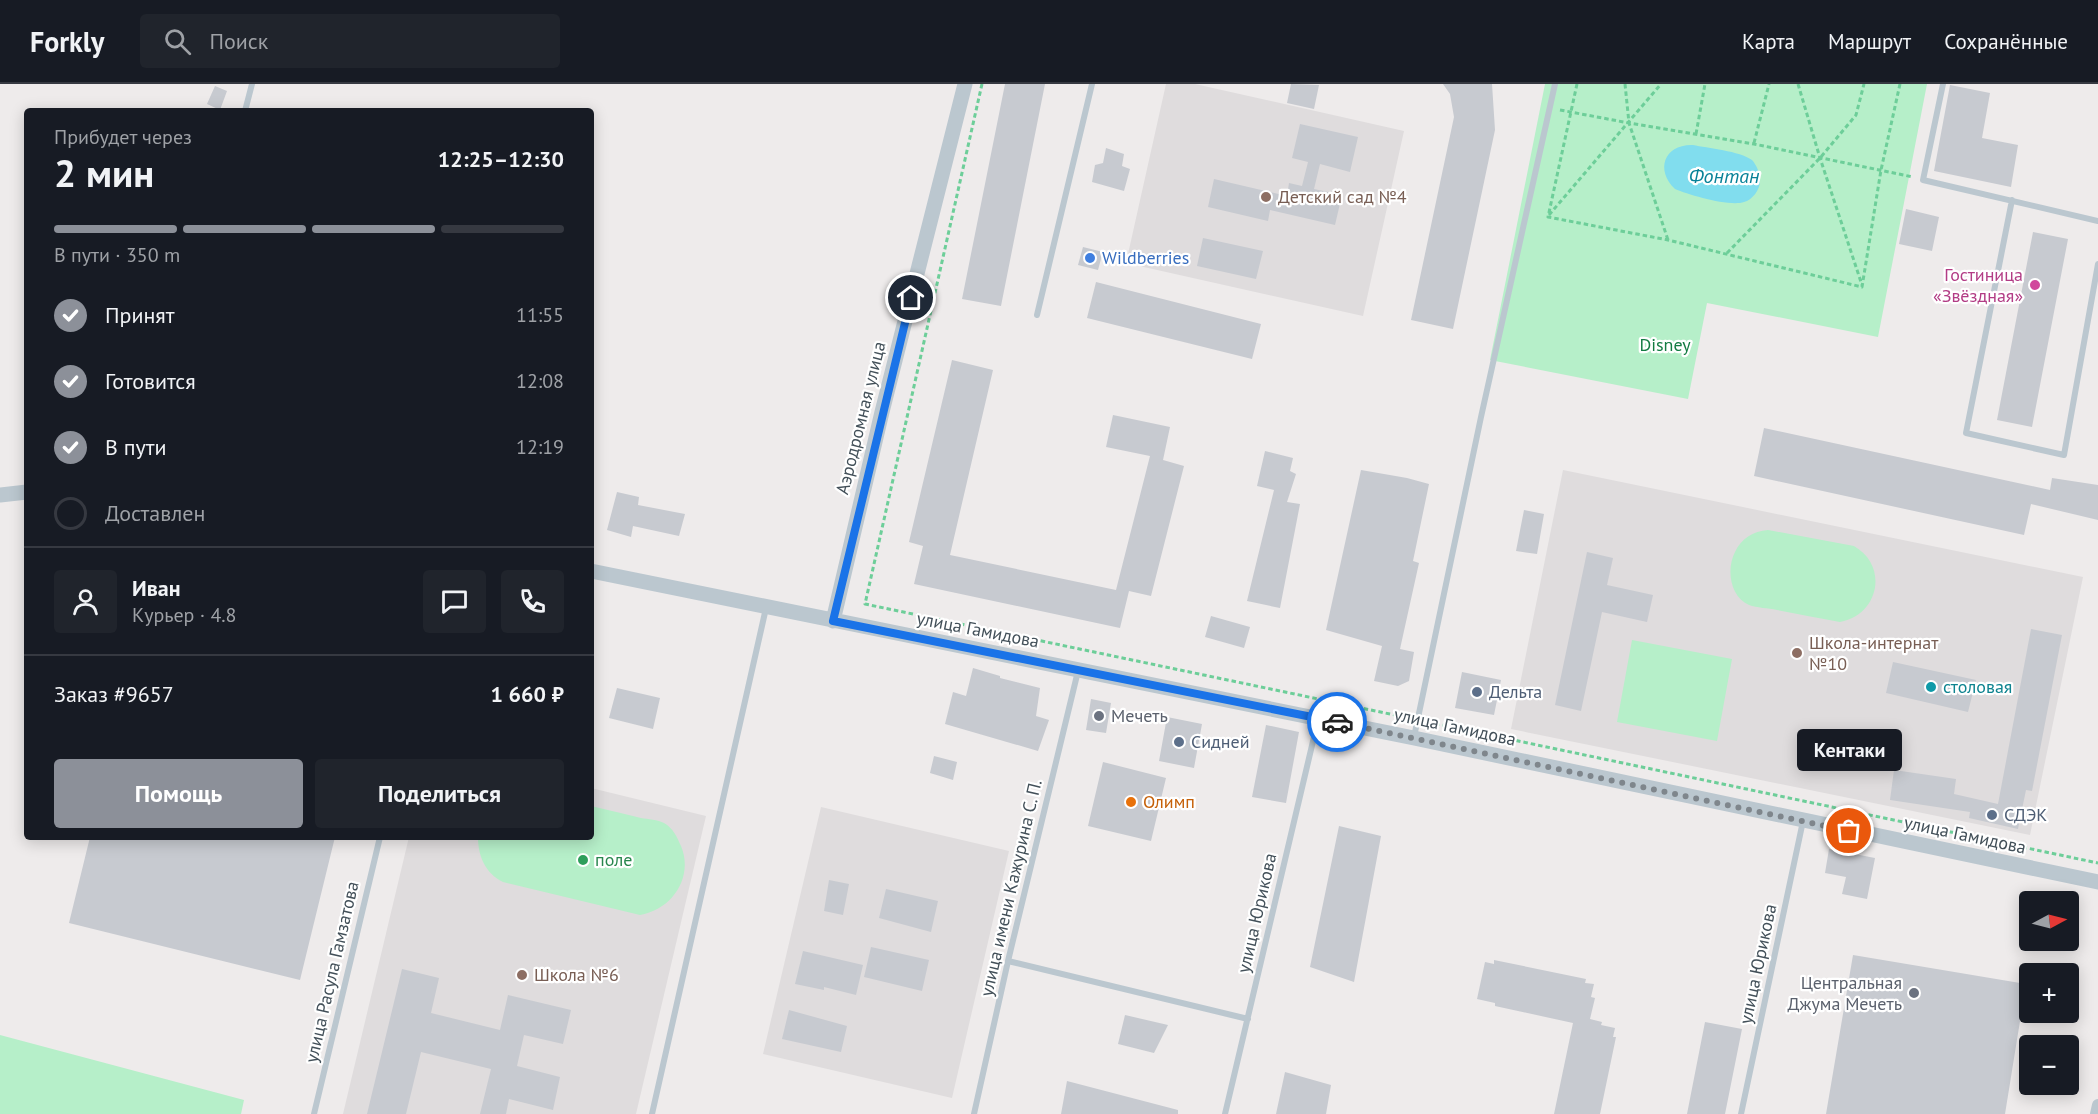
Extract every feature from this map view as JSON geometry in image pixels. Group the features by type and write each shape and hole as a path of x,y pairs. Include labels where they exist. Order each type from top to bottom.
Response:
{"street":[{"name":"Аэродромная улица","path":"833,621 882,412 965,84"},
{"path":"0,495 24,492"},
{"name":"улица Гамидова","path":"594,572 1414,738 2098,882"},
{"path":"2096,1114 2098,1105"}],"lane":[{"path":"246,108 252,84"},
{"path":"1037,315 1092,84"},
{"path":"1943,84 1923,180 2098,221"},
{"path":"1414,738 1554,85"},
{"path":"2012,200 1966,433 2064,455 2098,264"},
{"path":"652,1114 766,607"},
{"name":"улица имени Кажурина С. П.","path":"974,1114 1078,670"},
{"name":"улица Юрикова","path":"1225,1114 1319,719"},
{"name":"улица Юрикова","path":"1741,1114 1804,821"},
{"name":"улица Расула Гамзатова","path":"314,1114 379,840"},
{"path":"1008,961 1248,1019"}],"path":[{"path":"982,84 865,604 2098,864"},
{"path":"1548,217 1577,84"},
{"path":"1625,84 1629,123 1668,240"},
{"path":"1548,217 1661,84"},
{"path":"1696,134 1705,84"},
{"path":"1754,144 1769,84"},
{"path":"1798,84 1862,287"},
{"path":"1727,253 1820,158 1856,115 1864,84"},
{"path":"1862,287 1881,170 1900,84"},
{"path":"1550,108 1754,144 1923,180"},
{"path":"1548,217 1727,253 1862,287"}],"shaded area":[{"name":"Детский сад №4","path":"1166,84 1195,84 1404,131 1363,316 1126,263"},
{"name":"Школа-интернат №10","path":"1563,470 2083,577 2030,835 1511,729"},
{"name":"Школа №6","path":"594,789 706,816 636,1114 343,1114 408,840 594,840"},
{"path":"821,807 1009,851 952,1098 763,1054"}],"green space":[{"name":"Disney","path":"1545,84 1927,84 1878,337 1707,303 1688,399 1490,360"},
{"path":"1768,530 1854,546 1865,555 1872,565 1875,589 1864,610 1853,618 1840,622 1755,607 1743,601 1738,596 1732,582 1730,574 1732,559 1744,540 1757,532"},
{"path":"1632,640 1732,659 1717,741 1617,722"},
{"name":"поле","path":"594,807 667,825 681,846 685,869 677,890 670,899 651,912 640,915 503,882 487,869 479,851 478,840 594,840"},
{"path":"0,1035 244,1100 241,1114 0,1114"}],"water":[{"name":"Фонтан","path":"1693,145 1732,152 1752,160 1760,179 1759,188 1755,194 1744,202 1729,203 1675,189 1665,174 1666,160 1669,153 1675,149"}],"building":[{"path":"1005,84 1045,84 1001,306 962,299"},
{"path":"1291,84 1319,85 1314,109 1287,103"},
{"path":"1443,84 1492,84 1495,130 1453,329 1411,320 1454,117 1450,94"},
{"path":"1950,85 1990,93 1982,138 2018,145 2011,187 1934,171"},
{"path":"215,86 227,91 221,108 207,104"},
{"path":"1300,124 1358,137 1350,172 1320,164 1314,189 1342,195 1335,225 1270,210 1268,221 1208,207 1214,179 1287,196 1289,183 1302,186 1308,162 1292,158"},
{"path":"1106,148 1124,154 1122,166 1130,169 1124,191 1092,182 1095,165 1103,163"},
{"path":"1906,209 1939,217 1932,251 1899,244"},
{"path":"2033,232 2068,239 2032,427 1997,420"},
{"path":"1203,238 1263,251 1256,279 1197,266"},
{"name":"Wildberries","path":"1083,247 1103,252 1098,270 1078,265"},
{"path":"1096,282 1261,324 1252,359 1087,318"},
{"path":"952,360 993,370 950,555 1116,590 1150,456 1106,447 1113,415 1170,427 1163,460 1184,466 1151,596 1129,591 1120,628 914,584 923,546 909,542"},
{"path":"1764,428 2050,490 2052,478 2098,485 2098,520 2031,504 2024,535 1754,476"},
{"path":"1265,451 1293,458 1290,471 1296,474 1287,502 1300,504 1280,608 1247,601 1274,490 1257,486"},
{"path":"1361,470 1429,484 1413,561 1419,563 1400,649 1414,652 1409,681 1398,686 1374,681 1382,646 1326,630"},
{"path":"617,492 639,497 638,505 685,514 679,536 633,526 631,537 607,530"},
{"path":"1524,510 1544,514 1537,554 1516,551"},
{"path":"1587,552 1613,558 1607,585 1653,595 1647,622 1602,612 1581,711 1555,705"},
{"path":"1211,616 1250,627 1244,648 1205,637"},
{"path":"2031,629 2062,635 2032,791 2026,790 2018,829 1969,818 1970,812 1890,800 1894,770 1956,779 1954,794 1998,804"},
{"name":"столовая","path":"1893,662 1976,680 1968,712 1886,693"},
{"path":"973,668 1000,676 1000,678 1040,688 1036,716 1049,720 1038,751 945,724 953,692 966,696"},
{"path":"1462,672 1501,680 1494,715 1455,708"},
{"path":"617,688 660,698 653,729 609,718"},
{"name":"Мечеть","path":"1091,699 1111,703 1106,733 1086,730"},
{"path":"1167,717 1202,724 1194,768 1159,761"},
{"path":"1266,725 1299,732 1286,803 1252,797"},
{"path":"934,756 957,762 953,780 930,773"},
{"path":"1103,762 1166,778 1151,841 1088,826"},
{"path":"1339,826 1381,836 1354,982 1310,967"},
{"path":"89,840 334,840 300,980 69,923"},
{"path":"1829,849 1875,858 1867,899 1842,894 1846,877 1825,873"},
{"path":"829,880 849,884 843,915 824,911"},
{"path":"886,889 938,901 931,932 879,918"},
{"path":"871,947 929,960 922,991 864,977"},
{"path":"803,951 863,965 856,995 824,987 824,990 795,984"},
{"path":"1853,955 2019,983 2020,1023 2005,1114 1826,1114"},
{"path":"1494,960 1586,979 1585,983 1594,984 1591,997 1595,998 1590,1019 1602,1022 1601,1025 1615,1028 1613,1037 1616,1037 1600,1114 1554,1114 1573,1023 1495,1006 1495,1003 1477,999 1485,962 1494,964"},
{"path":"402,969 439,978 431,1013 500,1030 508,995 571,1010 563,1044 524,1035 517,1066 560,1077 553,1110 509,1099 506,1114 480,1114 491,1069 421,1052 406,1114 367,1114"},
{"path":"789,1010 847,1026 841,1052 782,1039"},
{"path":"1125,1015 1168,1025 1154,1053 1118,1044"},
{"path":"1705,1022 1742,1029 1725,1114 1687,1114"},
{"path":"1285,1072 1331,1085 1326,1114 1276,1114"},
{"path":"1067,1081 1178,1110 1178,1114 1061,1114"}],"way so far":[{"path":"1337,722 1849,831"}],"place":[{"name":"Детский сад №4","path":"1266,197"},
{"name":"Wildberries","path":"1090,258"},
{"name":"Гостиница «Звёздная»","path":"2035,285"},
{"name":"Школа-интернат №10","path":"1797,653"},
{"name":"столовая","path":"1931,687"},
{"name":"Дельта","path":"1477,692"},
{"name":"Мечеть","path":"1099,716"},
{"name":"Сидней","path":"1179,742"},
{"name":"Олимп","path":"1131,802"},
{"name":"СДЭК","path":"1992,815"},
{"name":"Кентаки","path":"1849,831"},
{"name":"поле","path":"583,860"},
{"name":"Школа №6","path":"522,975"},
{"name":"Центральная Джума Мечеть","path":"1914,993"}],"route":[{"path":"911,298 833,621 1337,722"}]}
